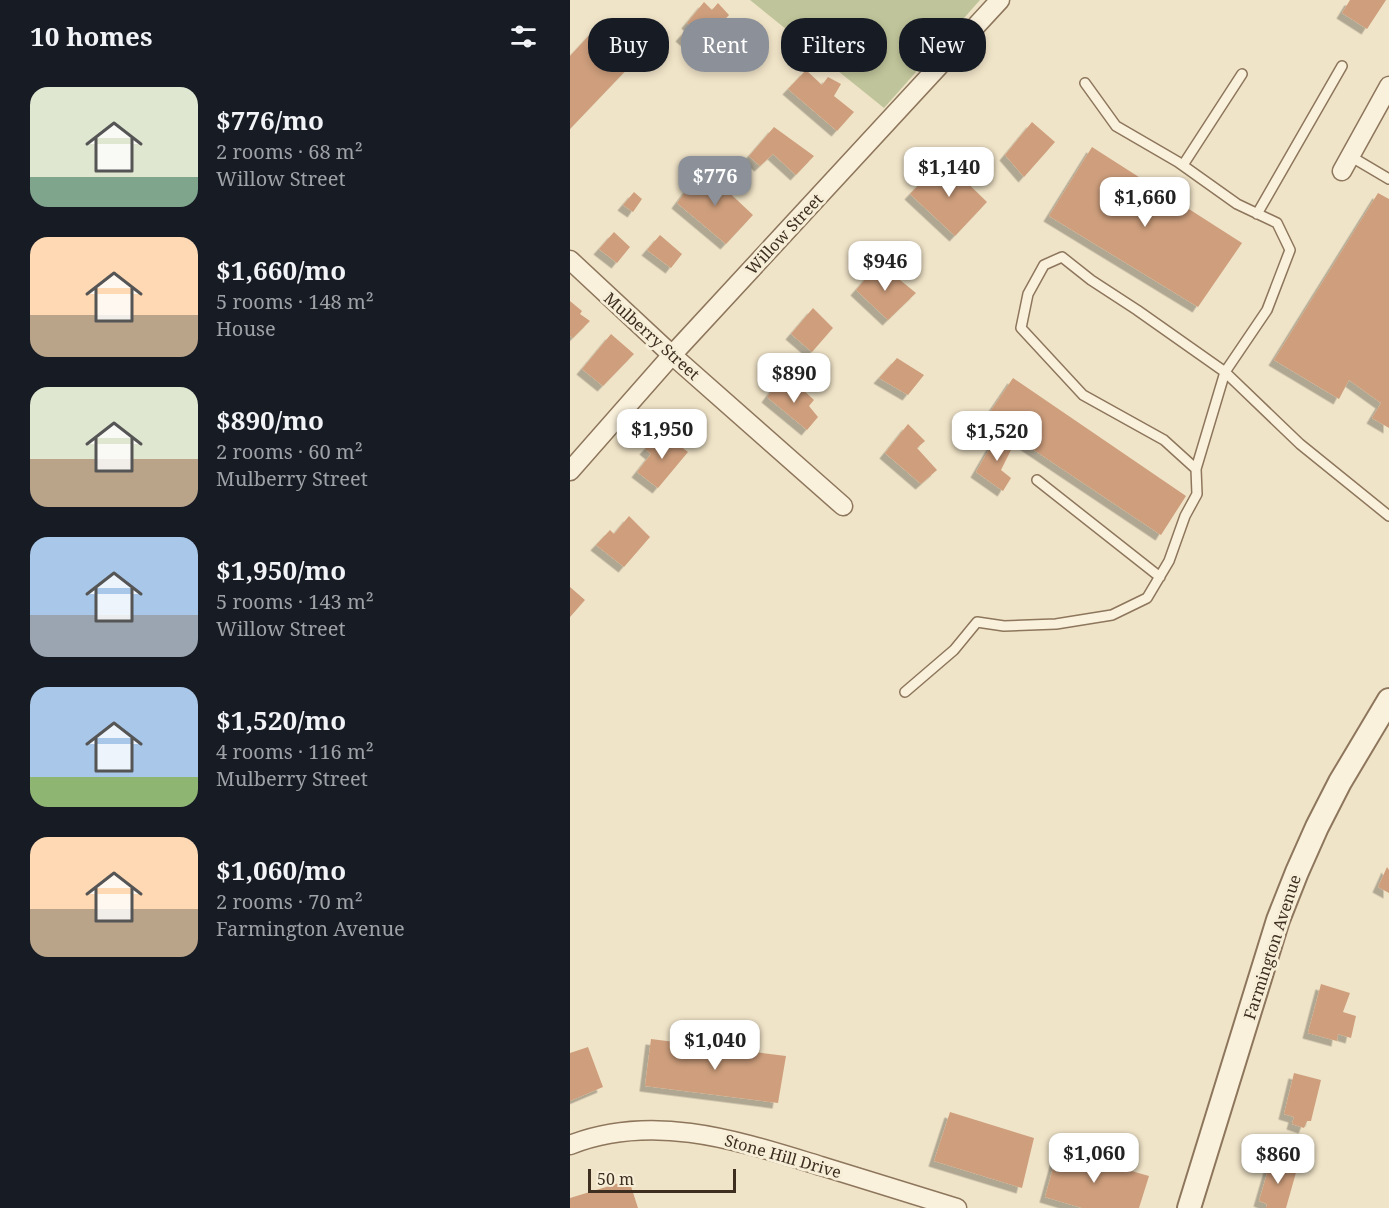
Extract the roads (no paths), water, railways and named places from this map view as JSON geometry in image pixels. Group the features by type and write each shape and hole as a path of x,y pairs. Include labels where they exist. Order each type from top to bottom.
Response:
{"street":[{"name":"Willow Street","path":"570,471 672,355 1000,0"},
{"path":"1346,164 1389,86"},
{"name":"Mulberry Street","path":"570,260 672,355 843,506"},
{"name":"Farmington Avenue","path":"1189,1208 1278,920 1296,872 1340,782 1389,700"},
{"name":"Stone Hill Drive","path":"570,1145 590,1137 656,1129 736,1140 957,1208"}],"lane":[{"path":"1257,214 1342,66"},
{"path":"1183,165 1242,74"},
{"path":"905,692 954,650 977,622 1004,626 1056,624 1112,615 1147,598 1169,561 1185,516 1197,494 1196,469 1225,372 1267,310 1290,250 1277,223 1238,204 1183,165 1116,126 1085,83"},
{"path":"1346,164 1389,179"},
{"path":"1196,469 1164,440 1083,395 1021,328 1028,294 1044,265 1062,257 1091,280 1137,309 1225,372 1300,444 1389,516"},
{"path":"1037,480 1160,577"}]}
